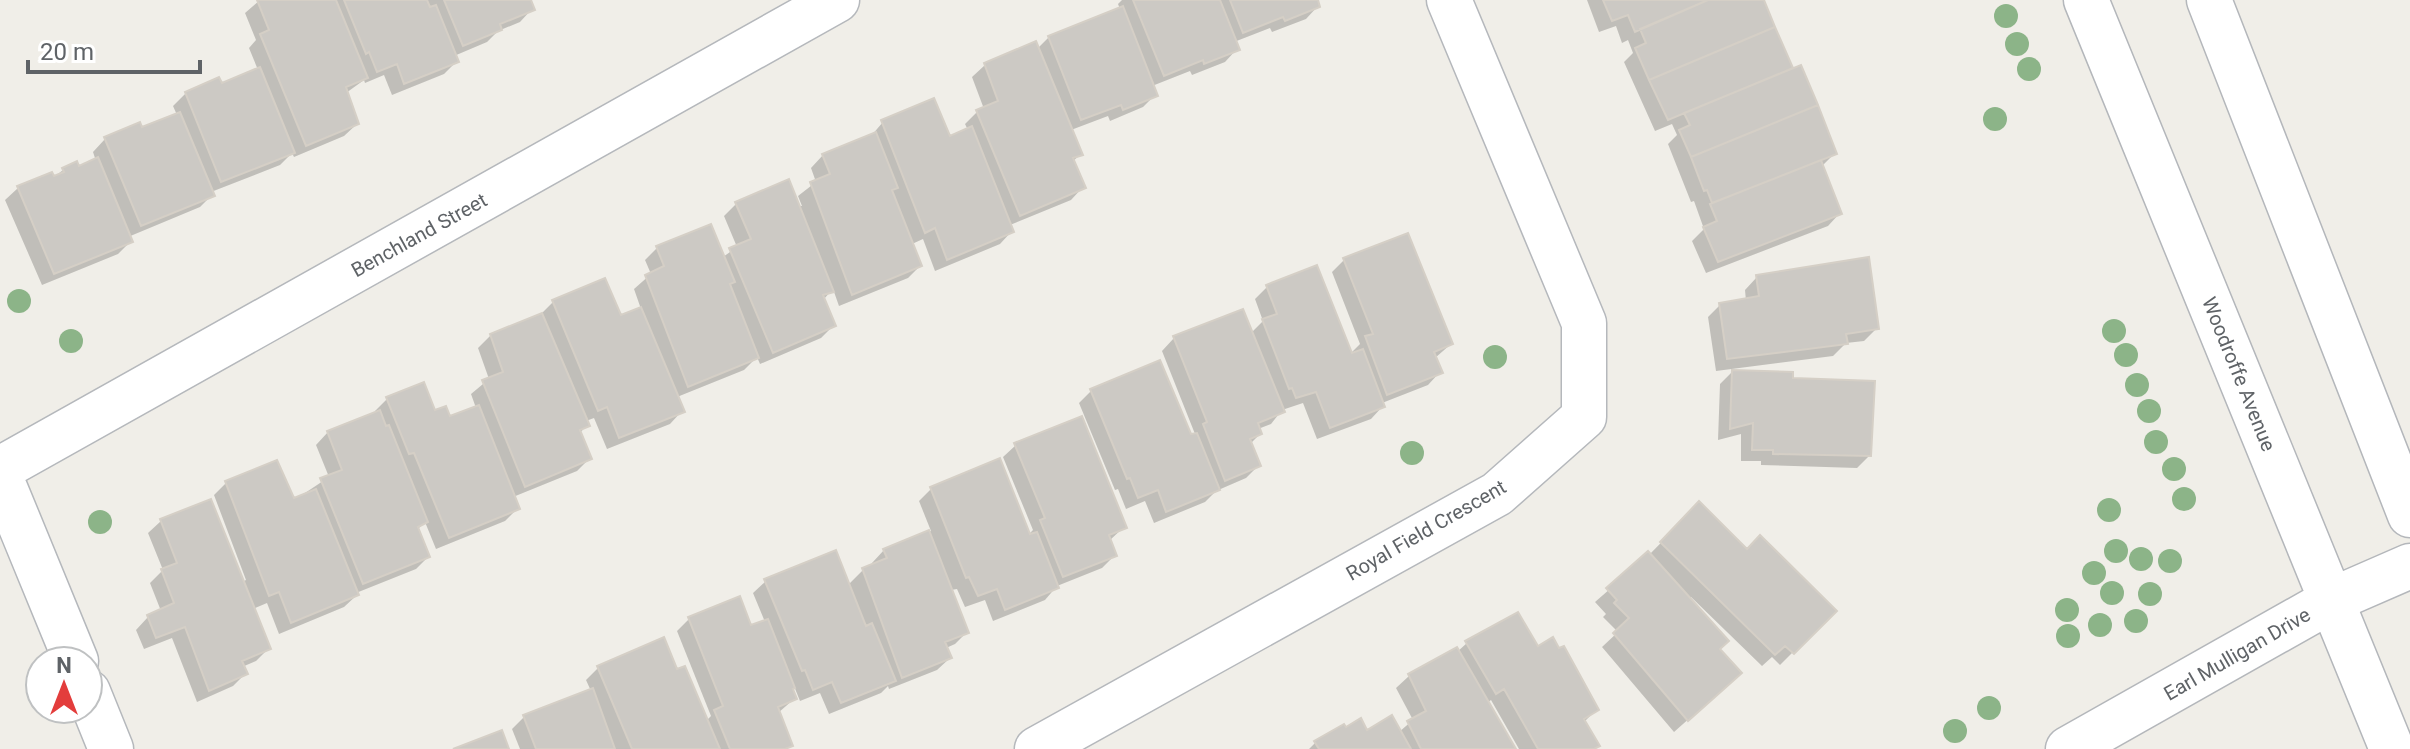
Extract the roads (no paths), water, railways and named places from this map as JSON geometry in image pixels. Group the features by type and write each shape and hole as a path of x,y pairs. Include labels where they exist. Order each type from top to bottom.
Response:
{"street":[{"name":"Benchland Street","path":"0,469 837,0"},
{"name":"Royal Field Crescent","path":"1037,749 1497,494 1584,417 1584,323 1449,0"},
{"name":"Woodroffe Avenue","path":"2086,0 2392,749"},
{"path":"2209,0 2410,515"},
{"path":"0,476 69,645"},
{"name":"Earl Mulligan Drive","path":"2068,749 2332,600 2410,566"},
{"path":"101,725 111,749"}]}
